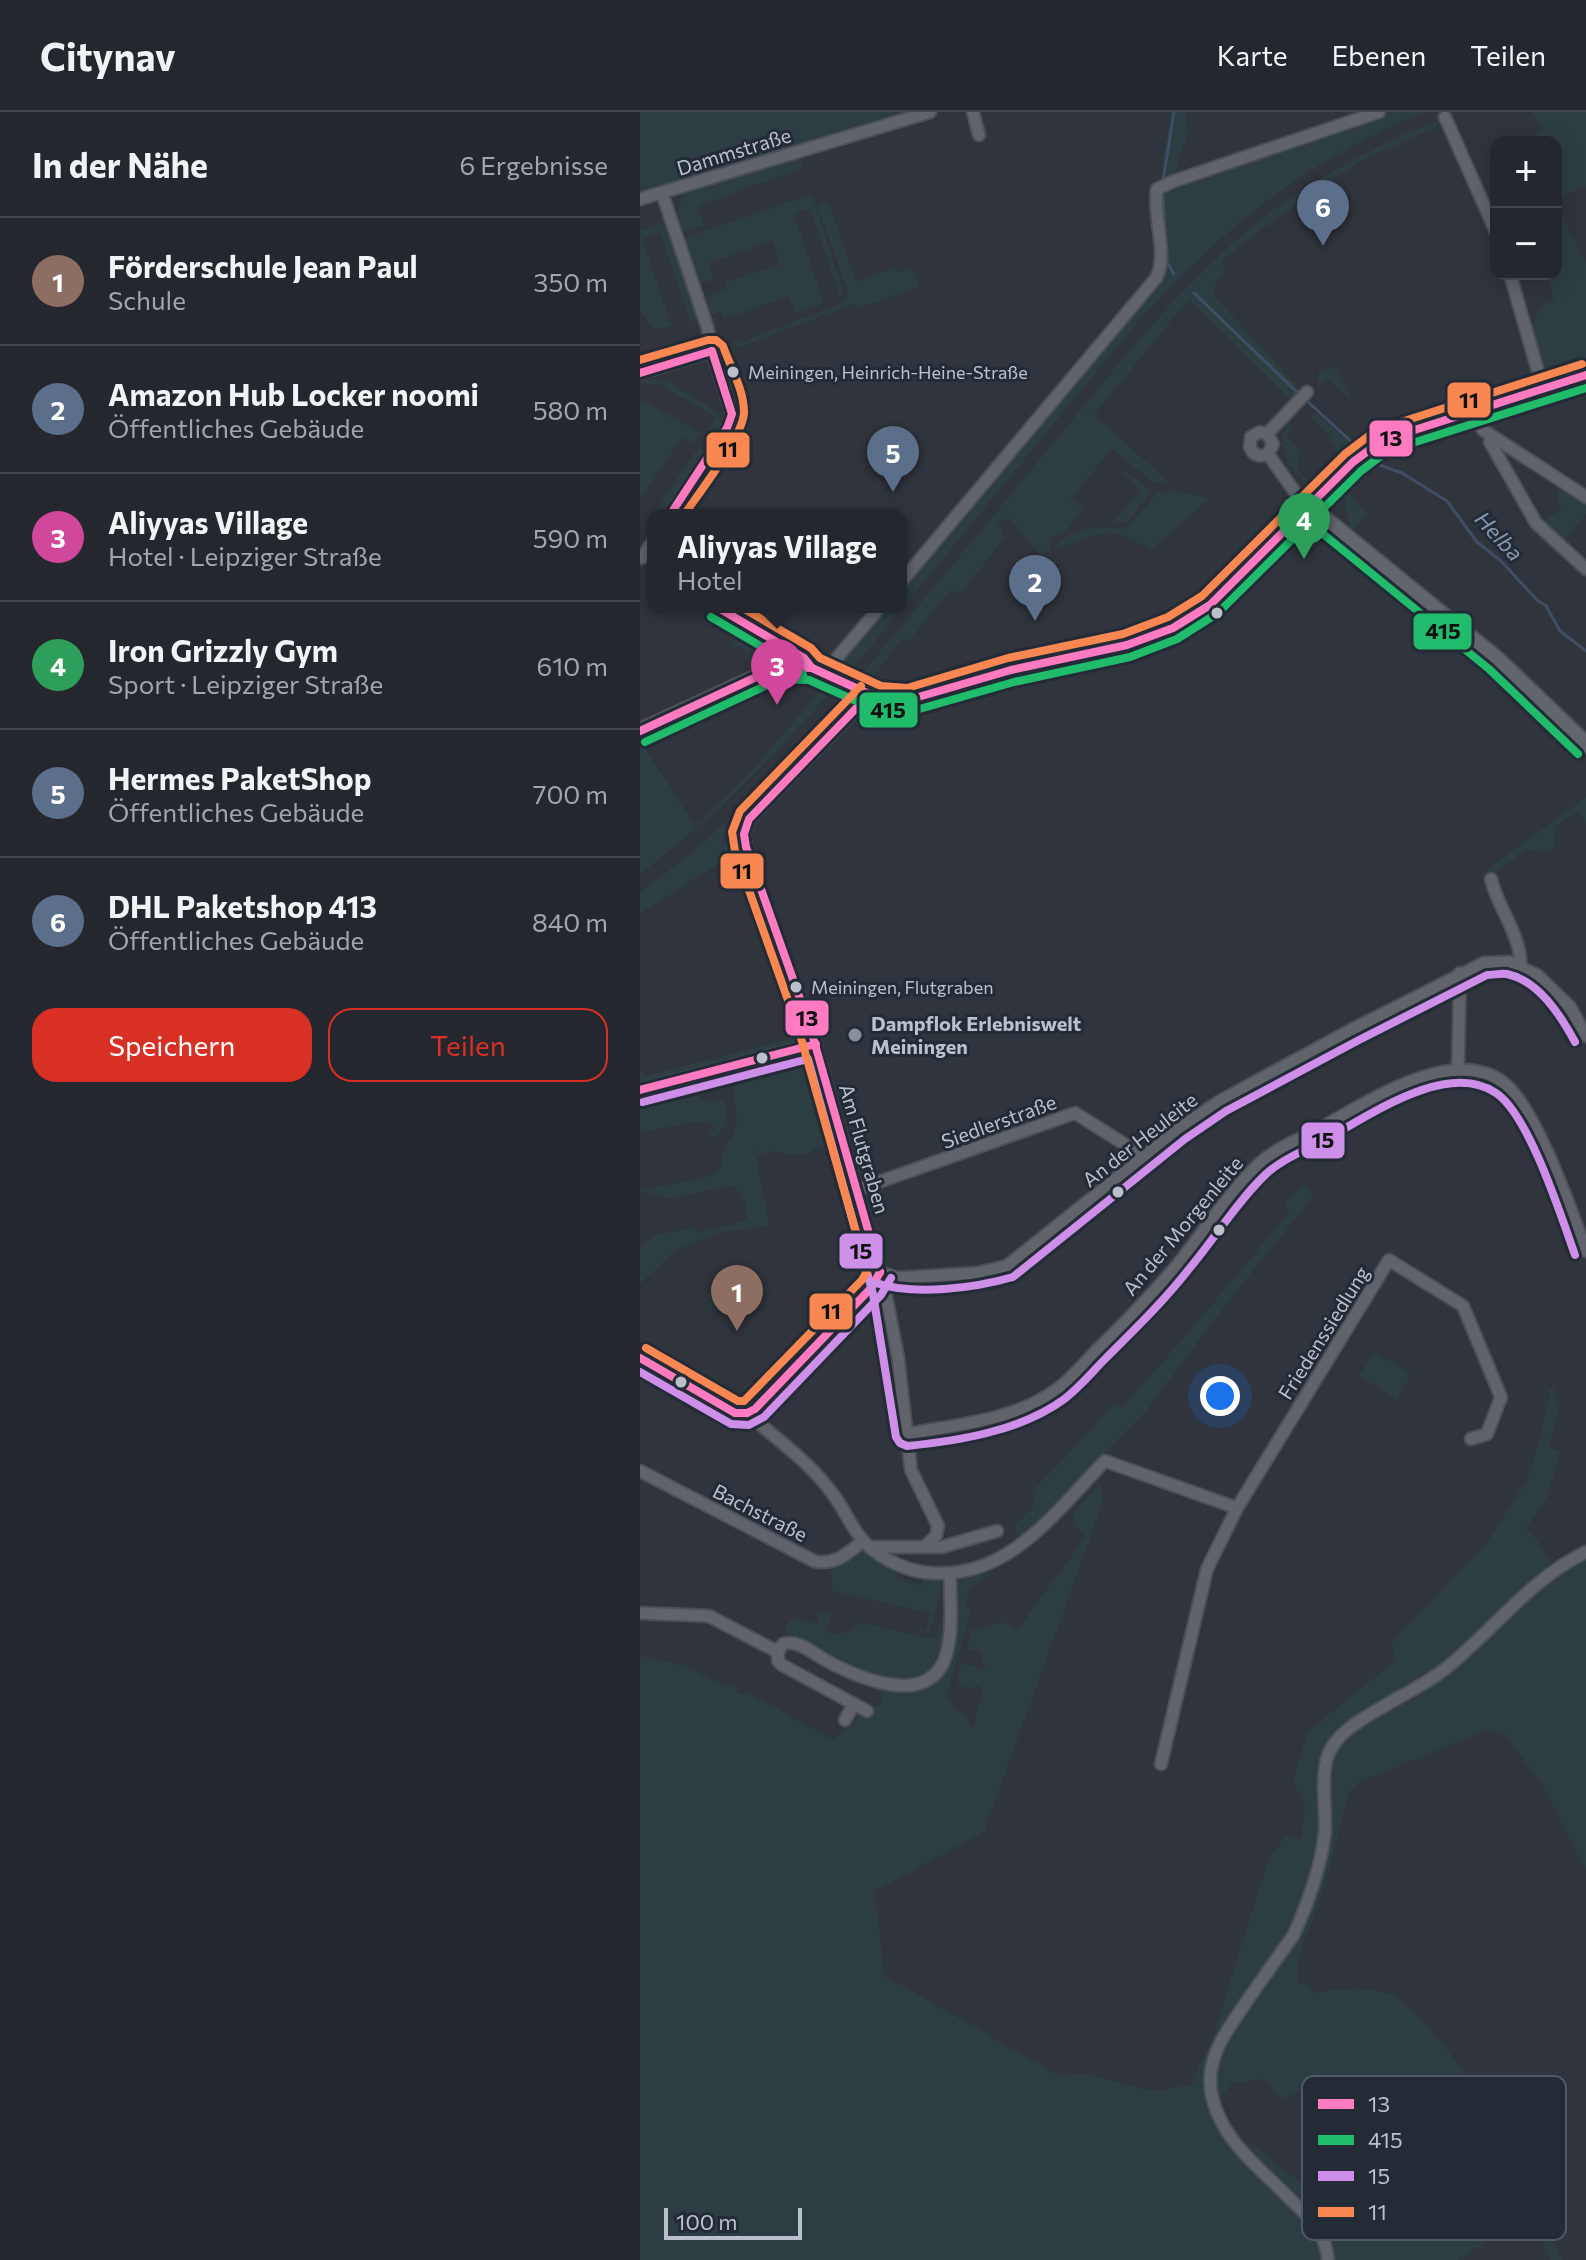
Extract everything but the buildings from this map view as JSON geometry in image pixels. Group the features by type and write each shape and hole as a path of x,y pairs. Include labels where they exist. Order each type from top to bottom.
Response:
{"main road":[{"path":"640,731 778,667 819,670 870,694 893,700 918,698 1011,670 1089,655 1163,633 1210,605 1353,462 1376,445 1473,410 1586,375"},
{"path":"1309,507 1497,660 1586,745"}],"street":[{"name":"Dammstraße","path":"640,199 930,112"},
{"path":"973,112 979,135"},
{"path":"907,575 1156,278 1161,261 1155,202 1157,189 1379,112"},
{"path":"1445,117 1490,218"},
{"path":"662,193 707,326 732,414 727,428 674,509"},
{"path":"1512,280 1543,389"},
{"path":"640,373 712,351"},
{"path":"1267,434 1307,392"},
{"path":"1473,410 1483,430 1586,497"},
{"path":"1256,433 1267,434 1273,444 1268,454 1262,456 1254,453 1249,444 1251,437 1256,433"},
{"path":"1491,436 1490,442 1536,523 1586,569"},
{"path":"1268,454 1309,507"},
{"path":"727,613 819,670 874,613"},
{"path":"737,619 741,626 766,643 778,667"},
{"path":"746,847 744,834 749,819 870,694"},
{"path":"1491,879 1519,947 1520,966 1537,975 1558,993 1578,1019 1586,1036"},
{"name":"Am Flutgraben","path":"762,899 816,1044 880,1272 898,1357 911,1470 938,1526 936,1536 924,1547"},
{"name":"An der Heuleite","path":"880,1272 898,1278 977,1273 1007,1266 1178,1129 1220,1101 1460,973 1496,961 1520,966"},
{"path":"1458,1071 1460,973"},
{"path":"640,1090 816,1044"},
{"name":"An der Morgenleite","path":"908,1434 1012,1412 1048,1396 1137,1310 1179,1262 1230,1195 1264,1160 1399,1085 1458,1071 1493,1076 1506,1085 1516,1096 1538,1136 1586,1251"},
{"name":"Siedlerstraße","path":"856,1190 1075,1113 1145,1157"},
{"name":"Friedenssiedlung","path":"1161,1764 1207,1569 1237,1508 1389,1260 1463,1306 1501,1397 1487,1434 1471,1439"},
{"path":"640,1358 725,1408 735,1413 747,1413 755,1409 872,1287 880,1272"},
{"path":"747,1413 807,1463 832,1492 866,1544 909,1570 950,1574 982,1568 1010,1554 1105,1461 1237,1508"},
{"name":"Bachstraße","path":"640,1471 814,1561 829,1563 866,1544"},
{"path":"866,1544 942,1547 997,1531"},
{"path":"1302,2211 1245,2154 1223,2124 1209,2083 1214,2053 1293,1936 1300,1920 1324,1840 1326,1768 1333,1746 1343,1734 1363,1720 1448,1667 1519,1599 1565,1563 1586,1552"},
{"path":"867,1711 782,1665 778,1661 778,1652 783,1644 794,1642 836,1666 870,1680 902,1686 932,1676 945,1658 950,1574"},
{"path":"640,1613 709,1616 778,1652"},
{"path":"845,1720 854,1704"},
{"path":"1324,2240 1328,2260"}],"shaded area":[{"path":"640,112 910,112 640,193"},
{"path":"1170,112 1185,112 1188,132 1174,174 1162,178 1163,161"},
{"path":"1392,112 1424,112 1339,153 1302,176 1233,228 1200,258 1135,325 907,602 907,581 1157,283 1159,203 1165,191 1177,183"},
{"path":"1532,112 1586,112 1586,185 1562,198 1562,136 1532,136 1542,130"},
{"path":"1440,119 1437,127 1357,163 1222,261 1224,270 1213,289 1215,297 1299,388 1290,399 1189,299 1094,415 1170,483 1154,483 1112,449 1071,499 1083,508 1067,530 1052,538 1051,551 1040,555 1009,518 997,524 1004,538 960,595 951,589 908,642 902,638 870,682 859,677 1134,346 1206,268 1260,220 1302,190 1369,151"},
{"path":"800,157 803,168 698,206 704,225 683,232 677,210 687,192"},
{"path":"812,194 844,294 840,296 810,208 794,214 824,303 796,314 789,296 724,319 721,312 712,314 706,297 726,289 725,283 780,264 773,241 709,263 714,279 700,284 684,238"},
{"path":"828,201 857,282 895,267 897,272 912,267 919,287 859,308 857,303 737,348 735,344 843,303 847,298 848,292 817,205"},
{"path":"662,217 698,320 691,322 660,233 642,239 672,326 654,330 640,311 640,231 663,223"},
{"path":"1562,217 1586,263 1586,366 1551,376 1542,370 1530,328 1542,306 1554,300 1549,280 1562,280"},
{"path":"1334,365 1349,398 1327,379 1321,384 1318,380 1319,369 1323,373"},
{"path":"659,379 718,413 721,423 714,436 707,432 715,417 660,384 640,383"},
{"path":"645,402 700,433 694,444 682,437 640,499 640,404"},
{"path":"1316,413 1355,448 1321,479 1310,483 1303,479 1296,473 1286,457 1282,439 1288,423 1293,427 1286,435 1301,449 1297,455 1300,459 1297,468 1307,481 1339,451 1331,437 1311,417"},
{"path":"698,447 703,450 665,509 657,509"},
{"path":"1125,471 1150,493 1128,522 1112,524 1140,490"},
{"path":"1560,488 1586,504 1586,514 1563,542 1542,523 1561,509 1556,494"},
{"path":"1347,490 1367,514 1353,531 1349,527 1344,492"},
{"path":"1170,491 1210,498 1151,550 1114,533 1096,535 1058,549 1059,540 1094,527 1127,528 1157,493"},
{"path":"705,613 710,613 761,646 765,654 762,664 748,671 746,654 741,646 729,647 738,634"},
{"path":"743,613 763,613 789,629 783,638"},
{"path":"880,613 898,613 854,667 847,672 838,667"},
{"path":"827,682 837,685 767,761 694,831 640,874 640,741 696,826 753,770"},
{"path":"848,692 854,699 852,707 744,815 737,827 721,836 724,843 733,839 742,850 640,913 640,892 697,848 750,799"},
{"path":"1586,797 1586,824 1577,811 1556,826 1554,852 1526,850 1486,879 1482,873"},
{"path":"1452,984 1458,994 1453,992 1282,1079 1193,1135 1195,1140 1186,1144 1183,1130 1247,1088"},
{"path":"787,1023 801,1024 796,1043 640,1083 640,1070 646,1076 790,1039"},
{"path":"801,1058 812,1061 826,1112 813,1060 819,1067 875,1276 869,1275 834,1143 806,1154 788,1155 775,1151 756,1155 753,1143 770,1226 716,1233 675,1251 640,1284 640,1246 656,1235 695,1227 699,1233 747,1220 742,1197 733,1186 669,1198 640,1190 704,1178 718,1172 723,1150 735,1131 737,1120 732,1077"},
{"path":"721,1080 722,1086 699,1088 699,1101 725,1101 726,1122 715,1139 709,1134 714,1127 703,1121 640,1132 640,1100"},
{"path":"1303,1184 1314,1196 1235,1293 1143,1415 1021,1538 1014,1526 1035,1505 1032,1492 1115,1403 1121,1408 1175,1348 1289,1213 1284,1204"},
{"path":"740,1291 741,1308 709,1311 708,1294"},
{"path":"814,1333 818,1337 752,1404 739,1408 729,1404 728,1400 755,1394"},
{"path":"1374,1352 1411,1374 1397,1399 1359,1376"},
{"path":"1554,1388 1558,1409 1549,1447 1560,1452 1547,1498 1526,1529 1536,1538 1558,1574 1586,1557 1586,1871 1540,1781 1504,1734 1485,1731 1360,1782 1350,1790 1324,1885 1302,1948 1298,1982 1311,1987 1311,1993 1371,1990 1399,1999 1422,2020 1466,2076 1302,2076 1302,2092 1281,2099 1264,2079 1233,2083 1221,2097 1235,2133 1302,2182 1302,2240 1490,2240 1457,2260 640,2260 640,1656 681,1665 720,1684 738,1688 736,1692 756,1698 834,1740 859,1717 884,1703 878,1692 880,1686 936,1678 957,1581 991,1571 992,1574 970,1591 966,1601 966,1608 971,1609 946,1698 951,1700 955,1710 962,1712 973,1729 982,1687 980,1684 971,1688 962,1687 957,1681 961,1662 985,1670 980,1651 968,1649 970,1629 999,1622 1017,1630 1086,1536 1075,1526 1073,1513 1100,1484 1103,1502 984,1832 875,1891 884,1975 1060,2076 1084,2073 1152,2091 1191,2085 1213,2036 1269,1857 1287,1835 1301,1839 1305,1807 1293,1780 1308,1731 1396,1660 1392,1641 1487,1543 1529,1476 1549,1398 1548,1390"},
{"path":"867,1551 898,1569 896,1578 921,1586 924,1578 940,1580 942,1590 930,1632 917,1631 917,1628 926,1630 930,1613 832,1591 831,1570 859,1552"},
{"path":"820,1613 831,1615 827,1632 837,1634 853,1629 859,1622 932,1639 936,1637 940,1623 943,1623 940,1654 930,1670 916,1678 880,1676 842,1661 785,1630 791,1618 817,1624"},
{"path":"1541,2240 1552,2240 1562,2260 1551,2260"}],"waterway":[{"name":"Helba","path":"1163,181 1174,112"},
{"name":"Helba","path":"1163,192 1165,236"},
{"name":"Helba","path":"1166,248 1167,262 1174,274"},
{"name":"Helba","path":"1194,293 1300,395"},
{"name":"Helba","path":"1306,400 1356,446"},
{"name":"Helba","path":"1374,463 1402,473 1447,501 1477,542 1546,606 1560,631 1586,651"}],"tunnel":[{"path":"746,847 762,899"}],"transit line":[{"name":"11","path":"640,360 716,340 723,346 742,395 744,412 737,435 688,509"},
{"name":"13","path":"640,373 712,351"},
{"name":"13","path":"674,509 727,428 732,414 712,351"},
{"name":"11","path":"751,613 811,648 820,658 881,686 907,688 1008,658 1123,634 1168,617 1202,596 1345,454 1370,435 1398,423 1582,364"},
{"name":"13","path":"640,731 778,667 812,668 878,698 908,700 1011,670 1127,645 1173,628 1210,605 1353,462 1376,445 1586,375"},
{"name":"415","path":"645,742 780,679 809,680 874,709 909,712 1014,682 1130,657 1177,639 1218,613 1361,471 1382,455 1586,388"},
{"name":"415","path":"1301,516 1489,669 1578,754"},
{"name":"13","path":"727,613 804,658 812,668"},
{"name":"415","path":"711,617 796,667 803,675"},
{"name":"11","path":"646,1348 738,1401 744,1401 862,1280 867,1271 799,1031 735,851 732,832 740,811 861,686"},
{"name":"13","path":"870,694 749,819 744,834 810,1027 880,1272"},
{"name":"15","path":"876,1283 926,1290 1013,1277 1185,1139 1226,1111 1487,975 1507,974 1529,984 1556,1011 1575,1042"},
{"name":"13","path":"640,1090 816,1044"},
{"name":"15","path":"643,1102 808,1059 873,1294 896,1437 907,1446 988,1433 1028,1420 1063,1400 1159,1304 1245,1197 1272,1169 1387,1105 1433,1087 1455,1083 1477,1085 1496,1093 1508,1105 1543,1168 1575,1255"},
{"name":"13","path":"747,1413 755,1409 872,1287 880,1272"},
{"name":"15","path":"640,1372 731,1424 749,1425 764,1417 881,1295 891,1278"},
{"name":"13","path":"640,1358 735,1413 747,1413"}],"place":[{"name":"DHL Paketshop 413","path":"1323,246"},
{"name":"Meiningen, Heinrich-Heine-Straße","path":"733,372"},
{"name":"Hermes PaketShop","path":"893,492"},
{"name":"Iron Grizzly Gym","path":"1304,559"},
{"name":"Amazon Hub Locker noomi","path":"1035,621"},
{"name":"Aliyyas Village","path":"777,705"},
{"name":"Meiningen, Flutgraben","path":"796,987"},
{"name":"Dampflok Erlebniswelt Meiningen","path":"855,1035"},
{"name":"Förderschule Jean Paul","path":"737,1331"}]}
